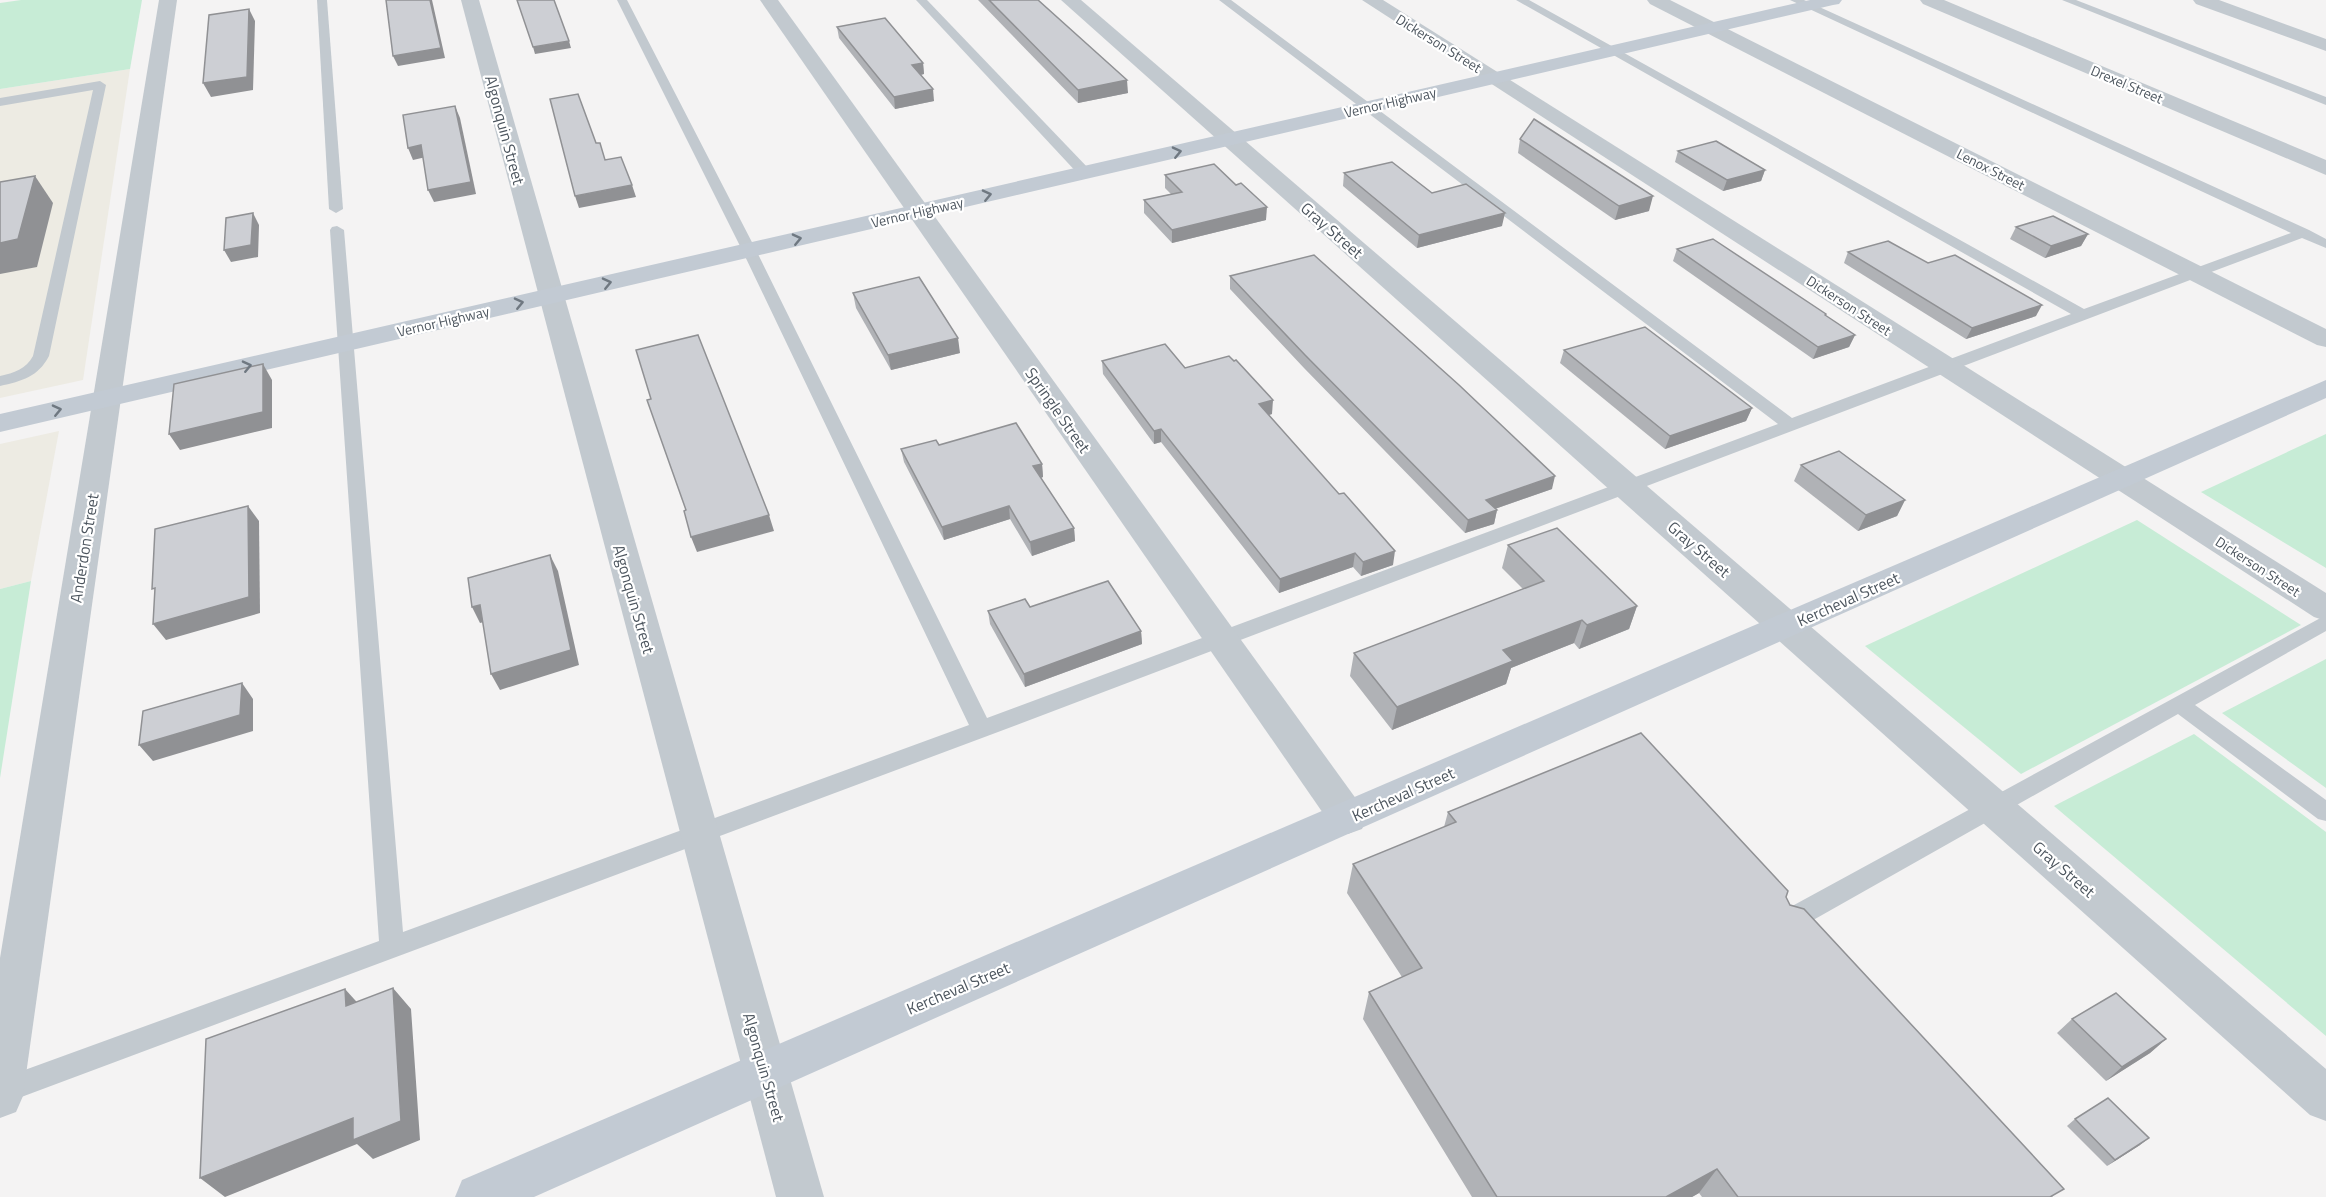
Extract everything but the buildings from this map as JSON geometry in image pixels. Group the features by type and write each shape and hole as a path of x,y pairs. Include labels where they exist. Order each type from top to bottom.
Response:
{"street":[{"name":"Anderdon Street","path":"0,1094 168,0"},
{"name":"Algonquin Street","path":"470,0 800,1197"},
{"name":"Springle Street","path":"769,0 1348,818"},
{"name":"Gray Street","path":"1070,0 2326,1099"},
{"name":"Dickerson Street","path":"1371,0 2326,609"},
{"name":"Lenox Street","path":"1656,0 2326,339"},
{"name":"Vernor Highway","path":"0,423 1712,28 1801,3 1833,0"},
{"name":"Drexel Street","path":"1929,0 2326,168"},
{"path":"2202,0 2326,45"},
{"name":"Kercheval Street","path":"479,1197 2326,388"}],"lane":[{"path":"322,0 336,209"},
{"path":"622,0 749,250 982,729"},
{"path":"921,0 1084,173"},
{"path":"1224,0 1789,424"},
{"path":"1521,0 2084,315"},
{"path":"2067,0 2326,101"},
{"path":"1801,3 2326,244"},
{"path":"0,102 100,85 41,356 36,368 25,376 0,381"},
{"path":"337,230 392,947"},
{"path":"0,1094 1221,640 1629,487 1789,424 1947,368 2304,233"},
{"path":"1783,924 2326,622"},
{"path":"2179,704 2326,812"}],"shaded area":[{"path":"130,69 83,380 0,398 0,89"},
{"path":"59,431 31,581 0,589 0,444"}],"green space":[{"path":"21,0 142,0 130,69 0,89 0,3"},
{"path":"2326,434 2326,568 2201,492"},
{"path":"2137,520 2301,625 2021,774 1865,646"},
{"path":"31,581 0,778 0,589"},
{"path":"2326,659 2326,788 2222,713"},
{"path":"2194,734 2326,832 2326,1036 2054,806"}]}
